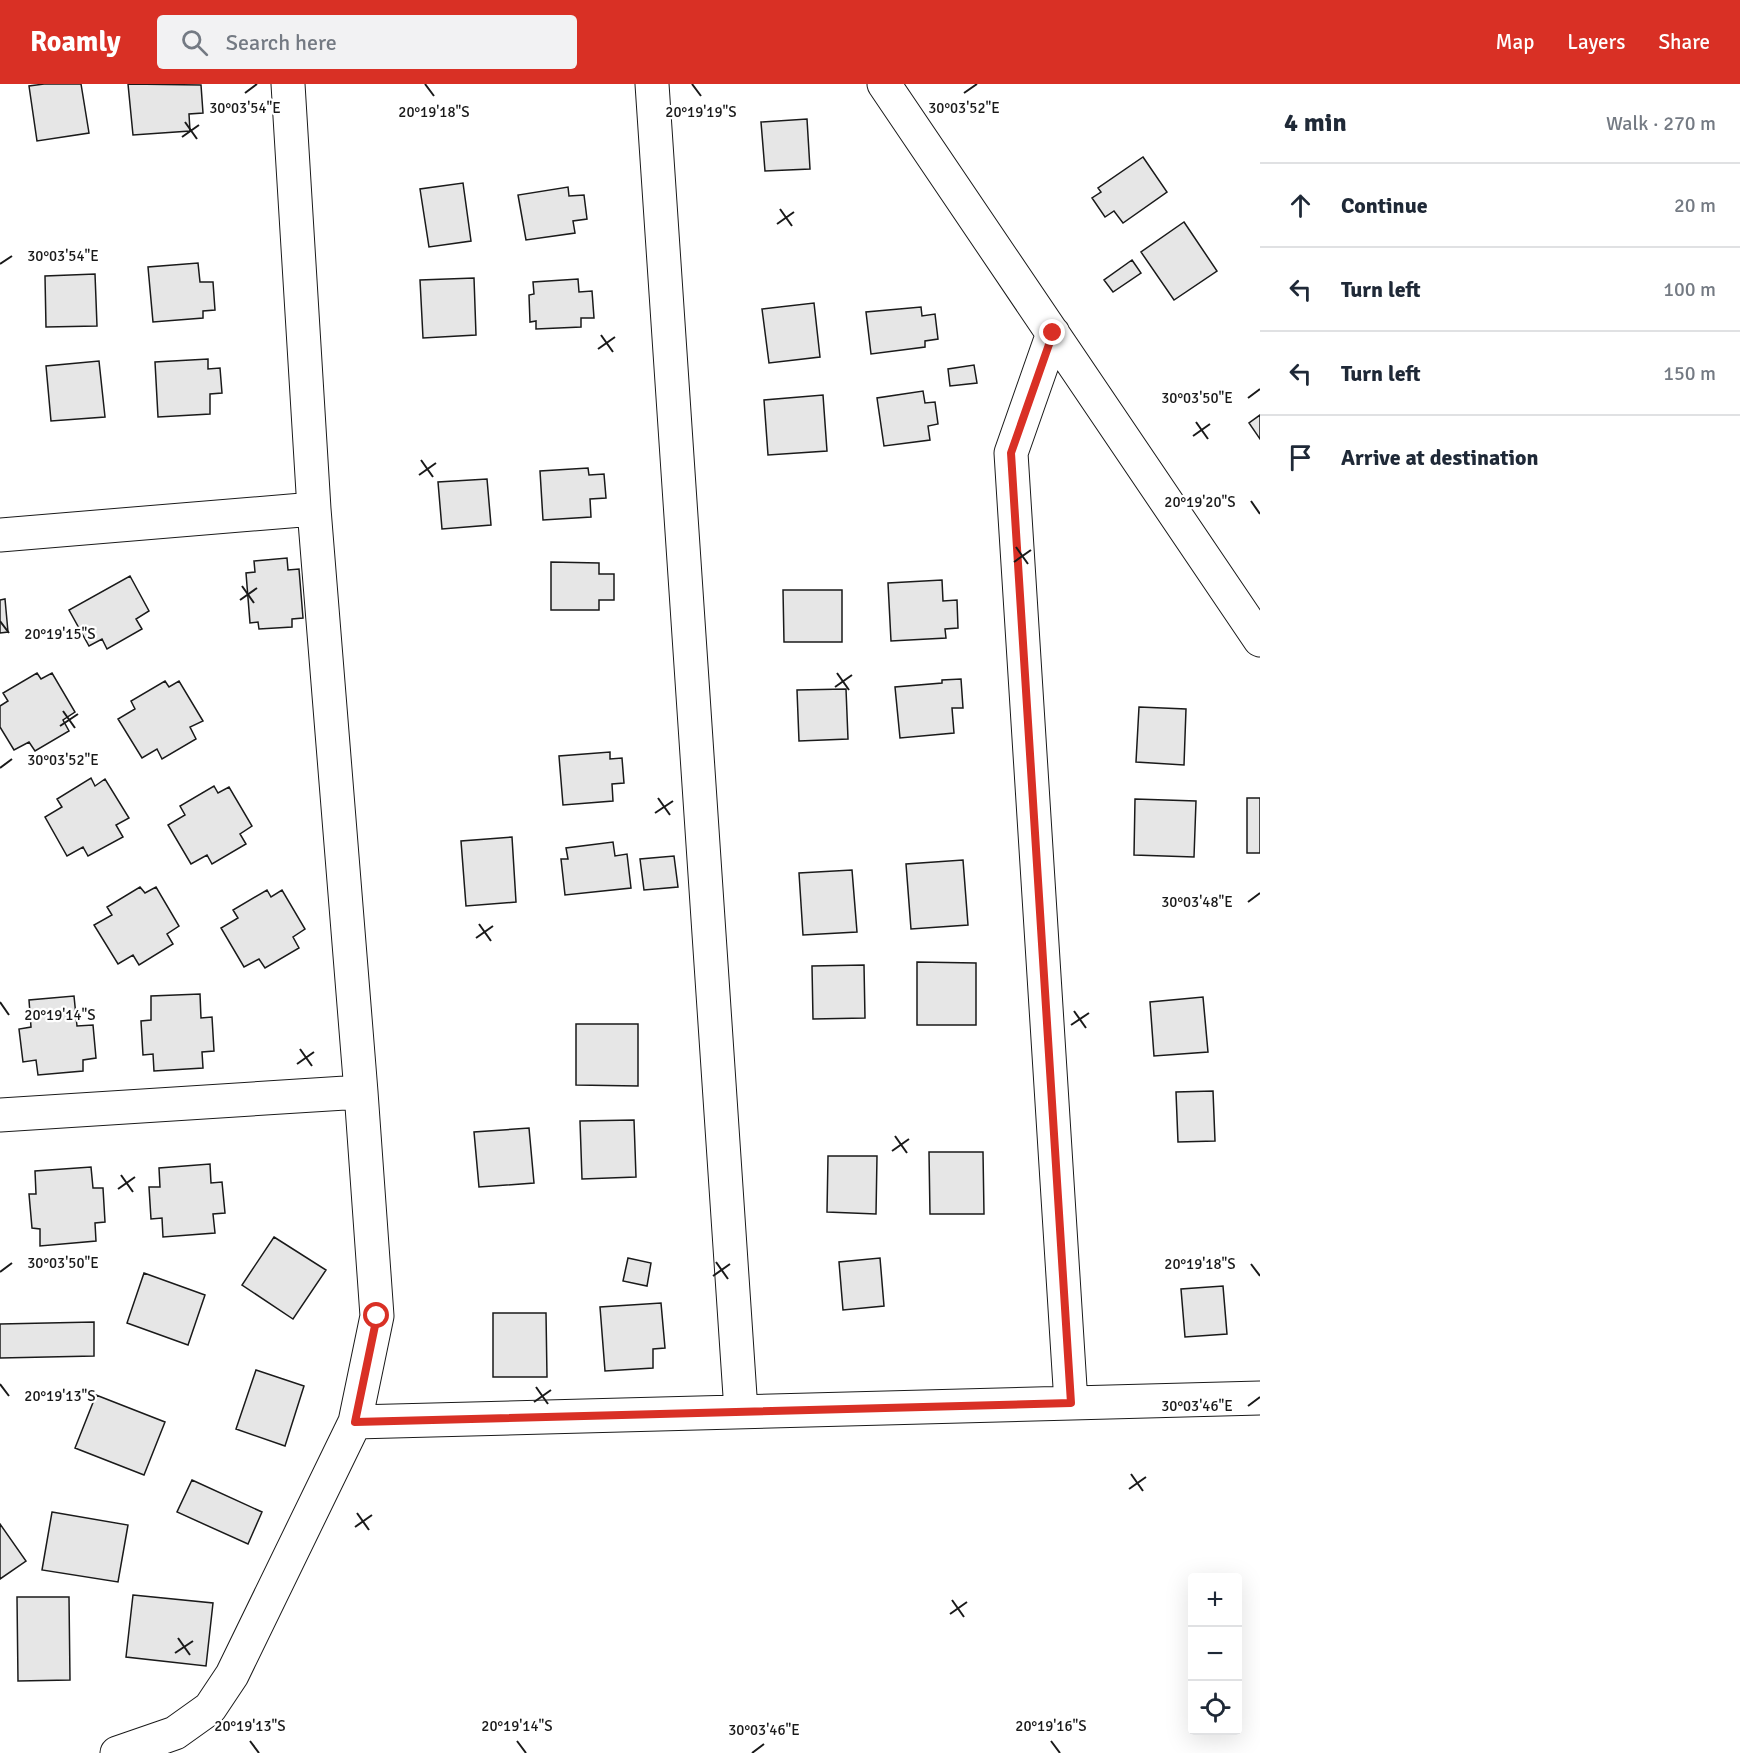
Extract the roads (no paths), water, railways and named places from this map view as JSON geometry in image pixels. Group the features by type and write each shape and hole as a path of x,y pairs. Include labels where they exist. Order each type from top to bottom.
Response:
{"street":[{"path":"117,1753 175,1733 210,1708 232,1675 355,1422 377,1316 315,509 288,84"},
{"path":"652,84 741,1412"},
{"path":"884,84 1260,640"},
{"path":"1053,333 1011,453 1071,1403"},
{"path":"0,535 315,509"},
{"path":"0,1115 361,1092"},
{"path":"355,1422 1260,1398"}]}
